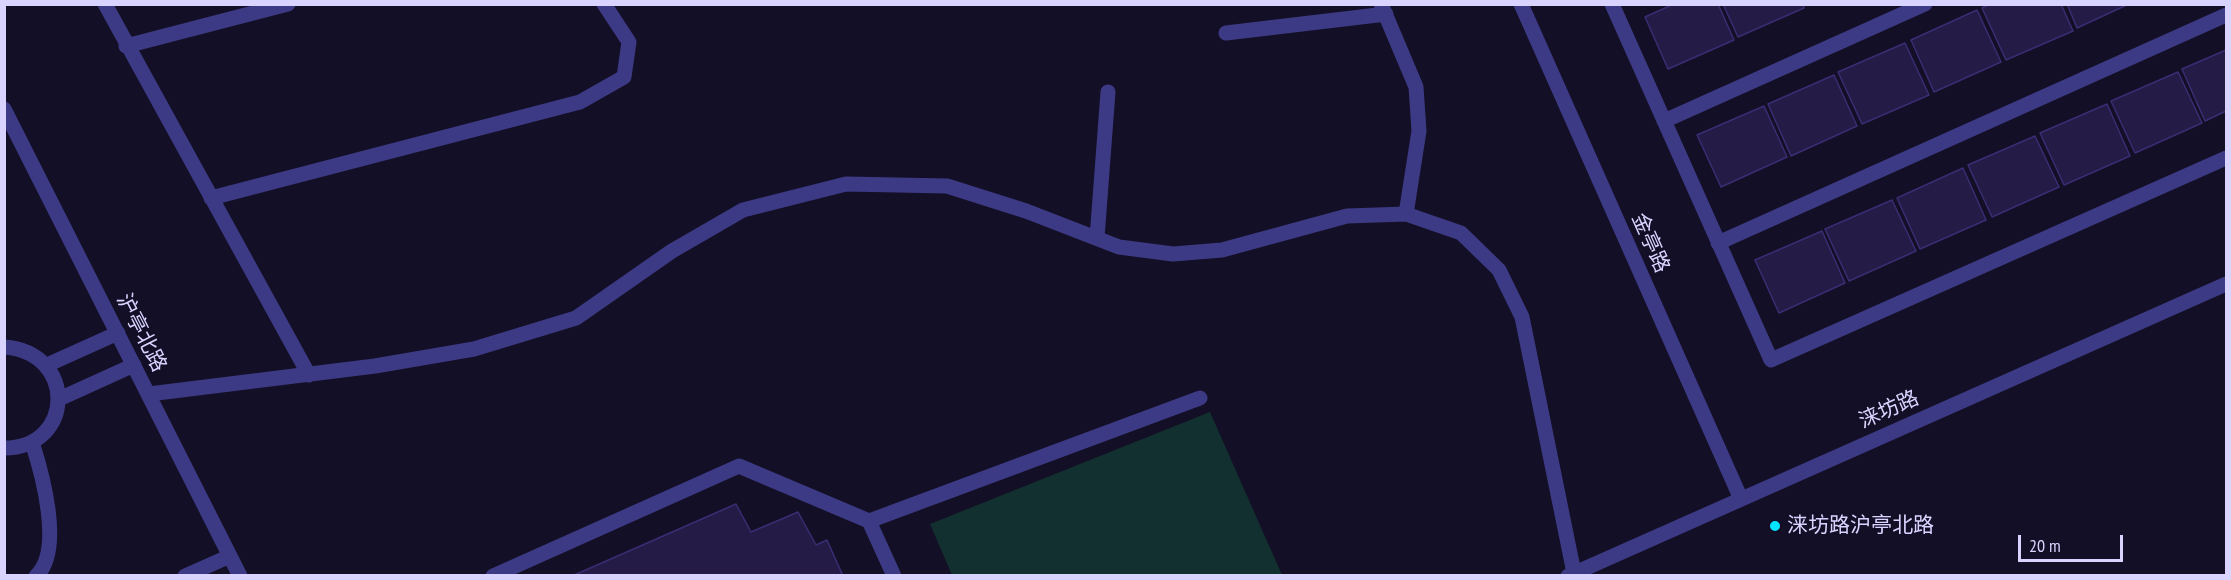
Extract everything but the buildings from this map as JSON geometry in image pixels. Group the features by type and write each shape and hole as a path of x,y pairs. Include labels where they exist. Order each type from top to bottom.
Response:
{"street":[{"path":"105,4 126,46 309,375"},
{"path":"126,46 288,4"},
{"path":"211,198 580,102 624,77 629,42 604,4"},
{"name":"金亭路","path":"1521,4 1741,499"},
{"path":"1612,4 1771,360 2226,158"},
{"path":"1664,121 1925,4"},
{"path":"1226,33 1384,9 1416,87 1419,131 1406,214"},
{"path":"1718,243 2226,15"},
{"path":"1097,238 1108,92"},
{"name":"沪亭北路","path":"4,109 240,576"},
{"path":"148,394 309,375 474,349 576,318 672,251 743,210 846,184 947,186 1026,211 1119,247 1173,254 1222,250 1347,216 1406,214 1461,233 1499,270 1522,317 1571,574"},
{"name":"涞坊路","path":"1571,574 2226,284"},
{"path":"47,365 118,333"},
{"path":"4,347 20,349 35,355 47,365 53,375 59,399 52,422 32,442 16,448 4,448"},
{"path":"59,399 134,365"},
{"path":"869,521 1200,398"},
{"path":"32,442 42,475 48,516 47,557 36,576"},
{"path":"494,576 739,466 869,521 894,576"},
{"path":"185,576 230,556"}],"green space":[{"path":"1210,412 1282,575 952,575 930,524"}],"place":[{"name":"涞坊路沪亭北路","path":"1775,526"}]}
